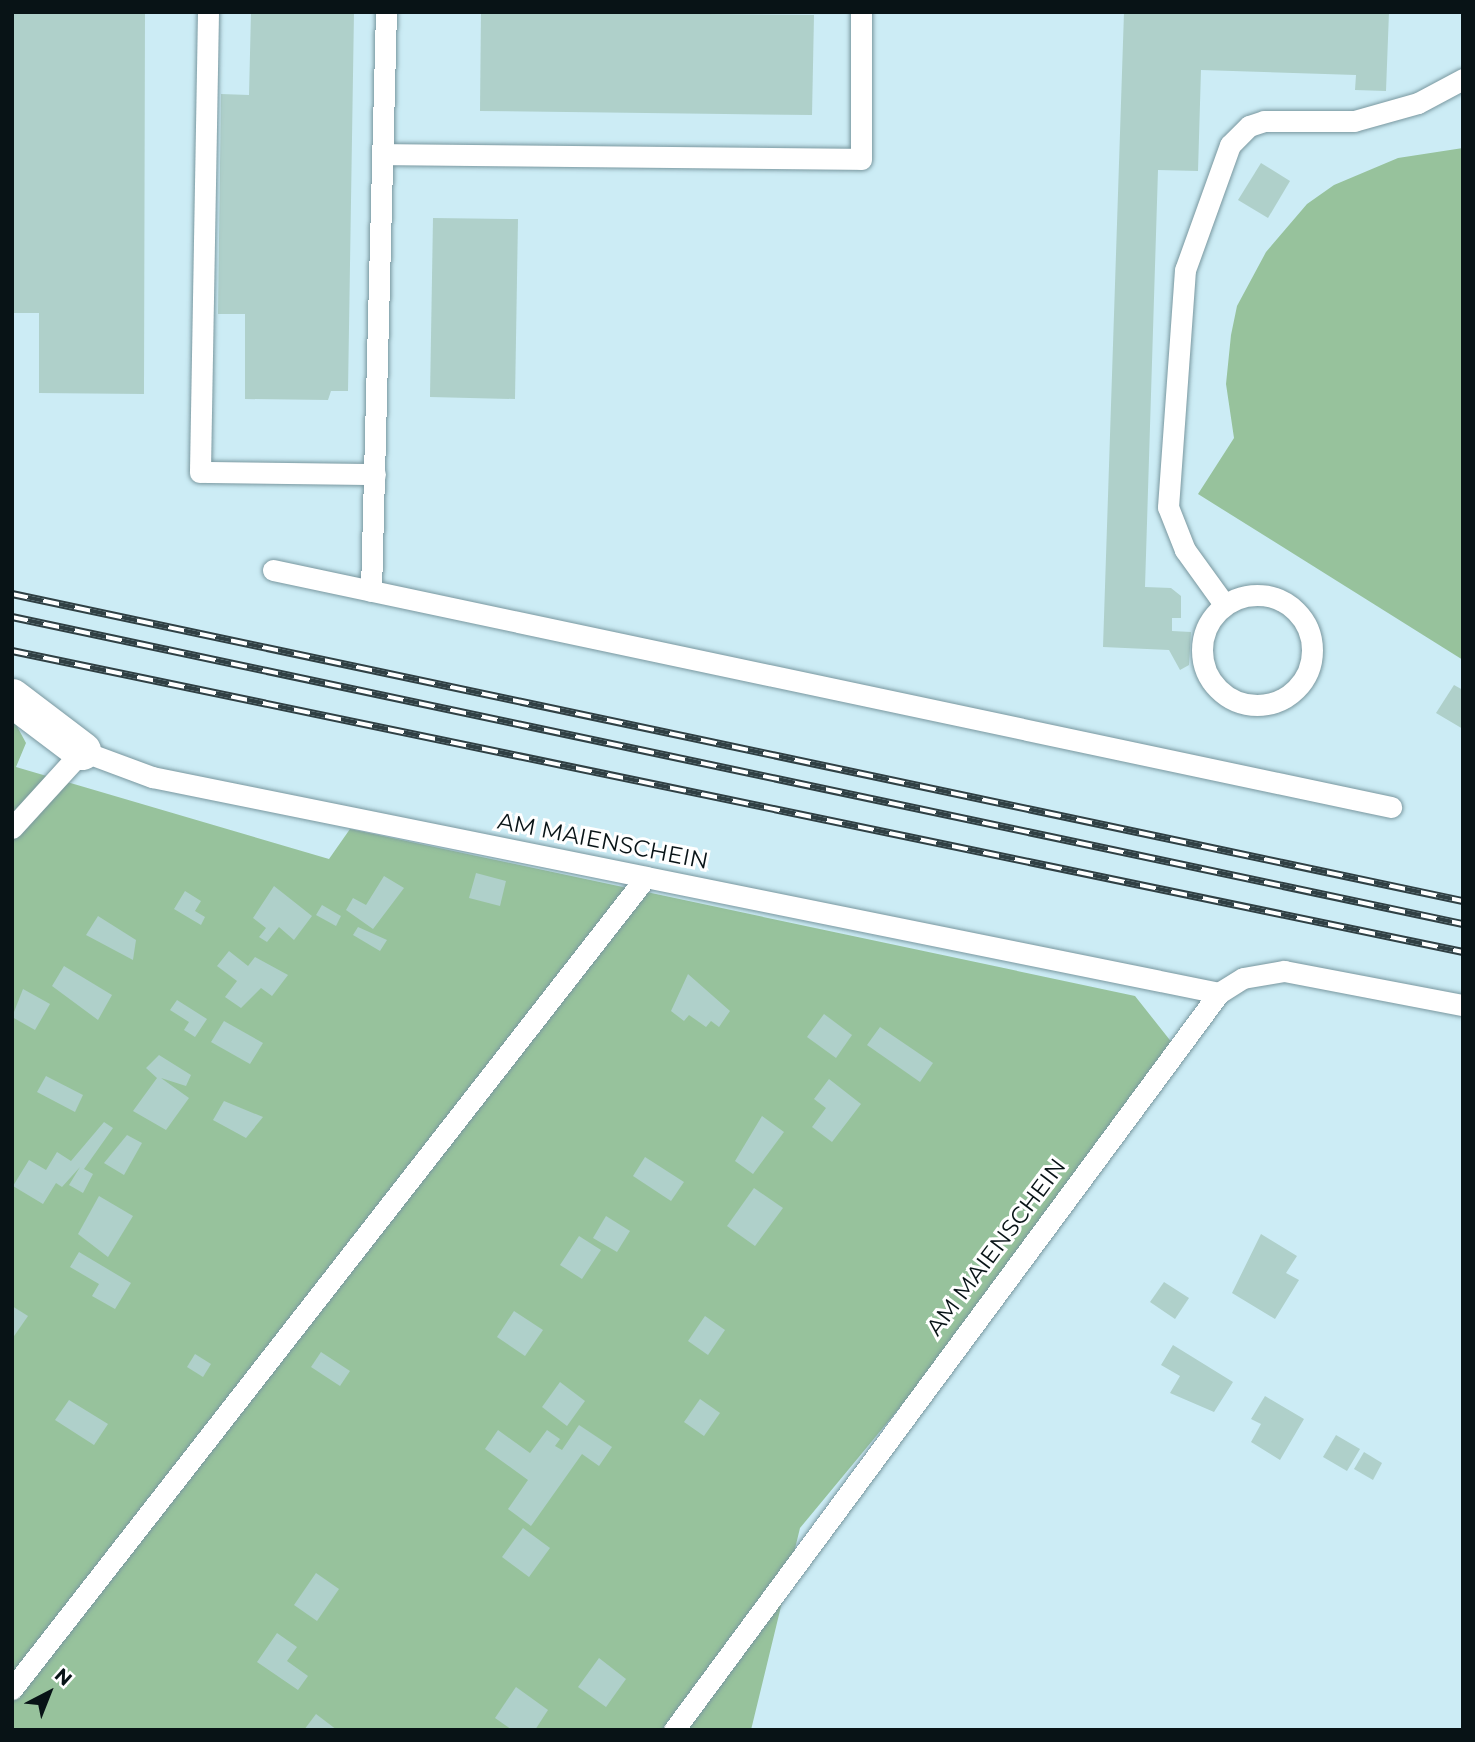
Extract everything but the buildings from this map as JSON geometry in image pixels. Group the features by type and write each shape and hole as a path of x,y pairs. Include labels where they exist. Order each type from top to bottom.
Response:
{"street":[{"path":"12,698 82,751"}],"lane":[{"path":"208,12 200,472 375,474"},
{"path":"372,591 386,12"},
{"path":"383,154 861,159 861,12"},
{"path":"1224,604 1185,550 1168,508 1185,270 1230,145 1264,121 1354,121 1418,103 1463,79"},
{"path":"273,570 1391,807"},
{"path":"1268,595 1294,608 1313,650 1298,687 1274,703 1252,706 1219,692 1203,667 1202,638 1224,604 1268,595"},
{"path":"12,828 82,751"},
{"name":"AM MAIENSCHEIN","path":"82,751 152,777 1219,993"},
{"path":"12,1689 646,877"},
{"name":"AM MAIENSCHEIN","path":"674,1730 817,1532 1219,993 1243,978 1284,971 1463,1005"}],"green space":[{"path":"1463,148 1463,660 1198,494 1234,438 1226,384 1231,335 1237,306 1266,252 1307,204 1334,185 1398,158"},
{"path":"12,717 26,743 16,767 329,859 350,829 1135,996 1173,1044 989,1300 800,1528 751,1730 12,1730"}],"railway":[{"path":"12,594 1463,901"},
{"path":"12,617 1463,924"},
{"path":"12,651 1463,952"}]}
